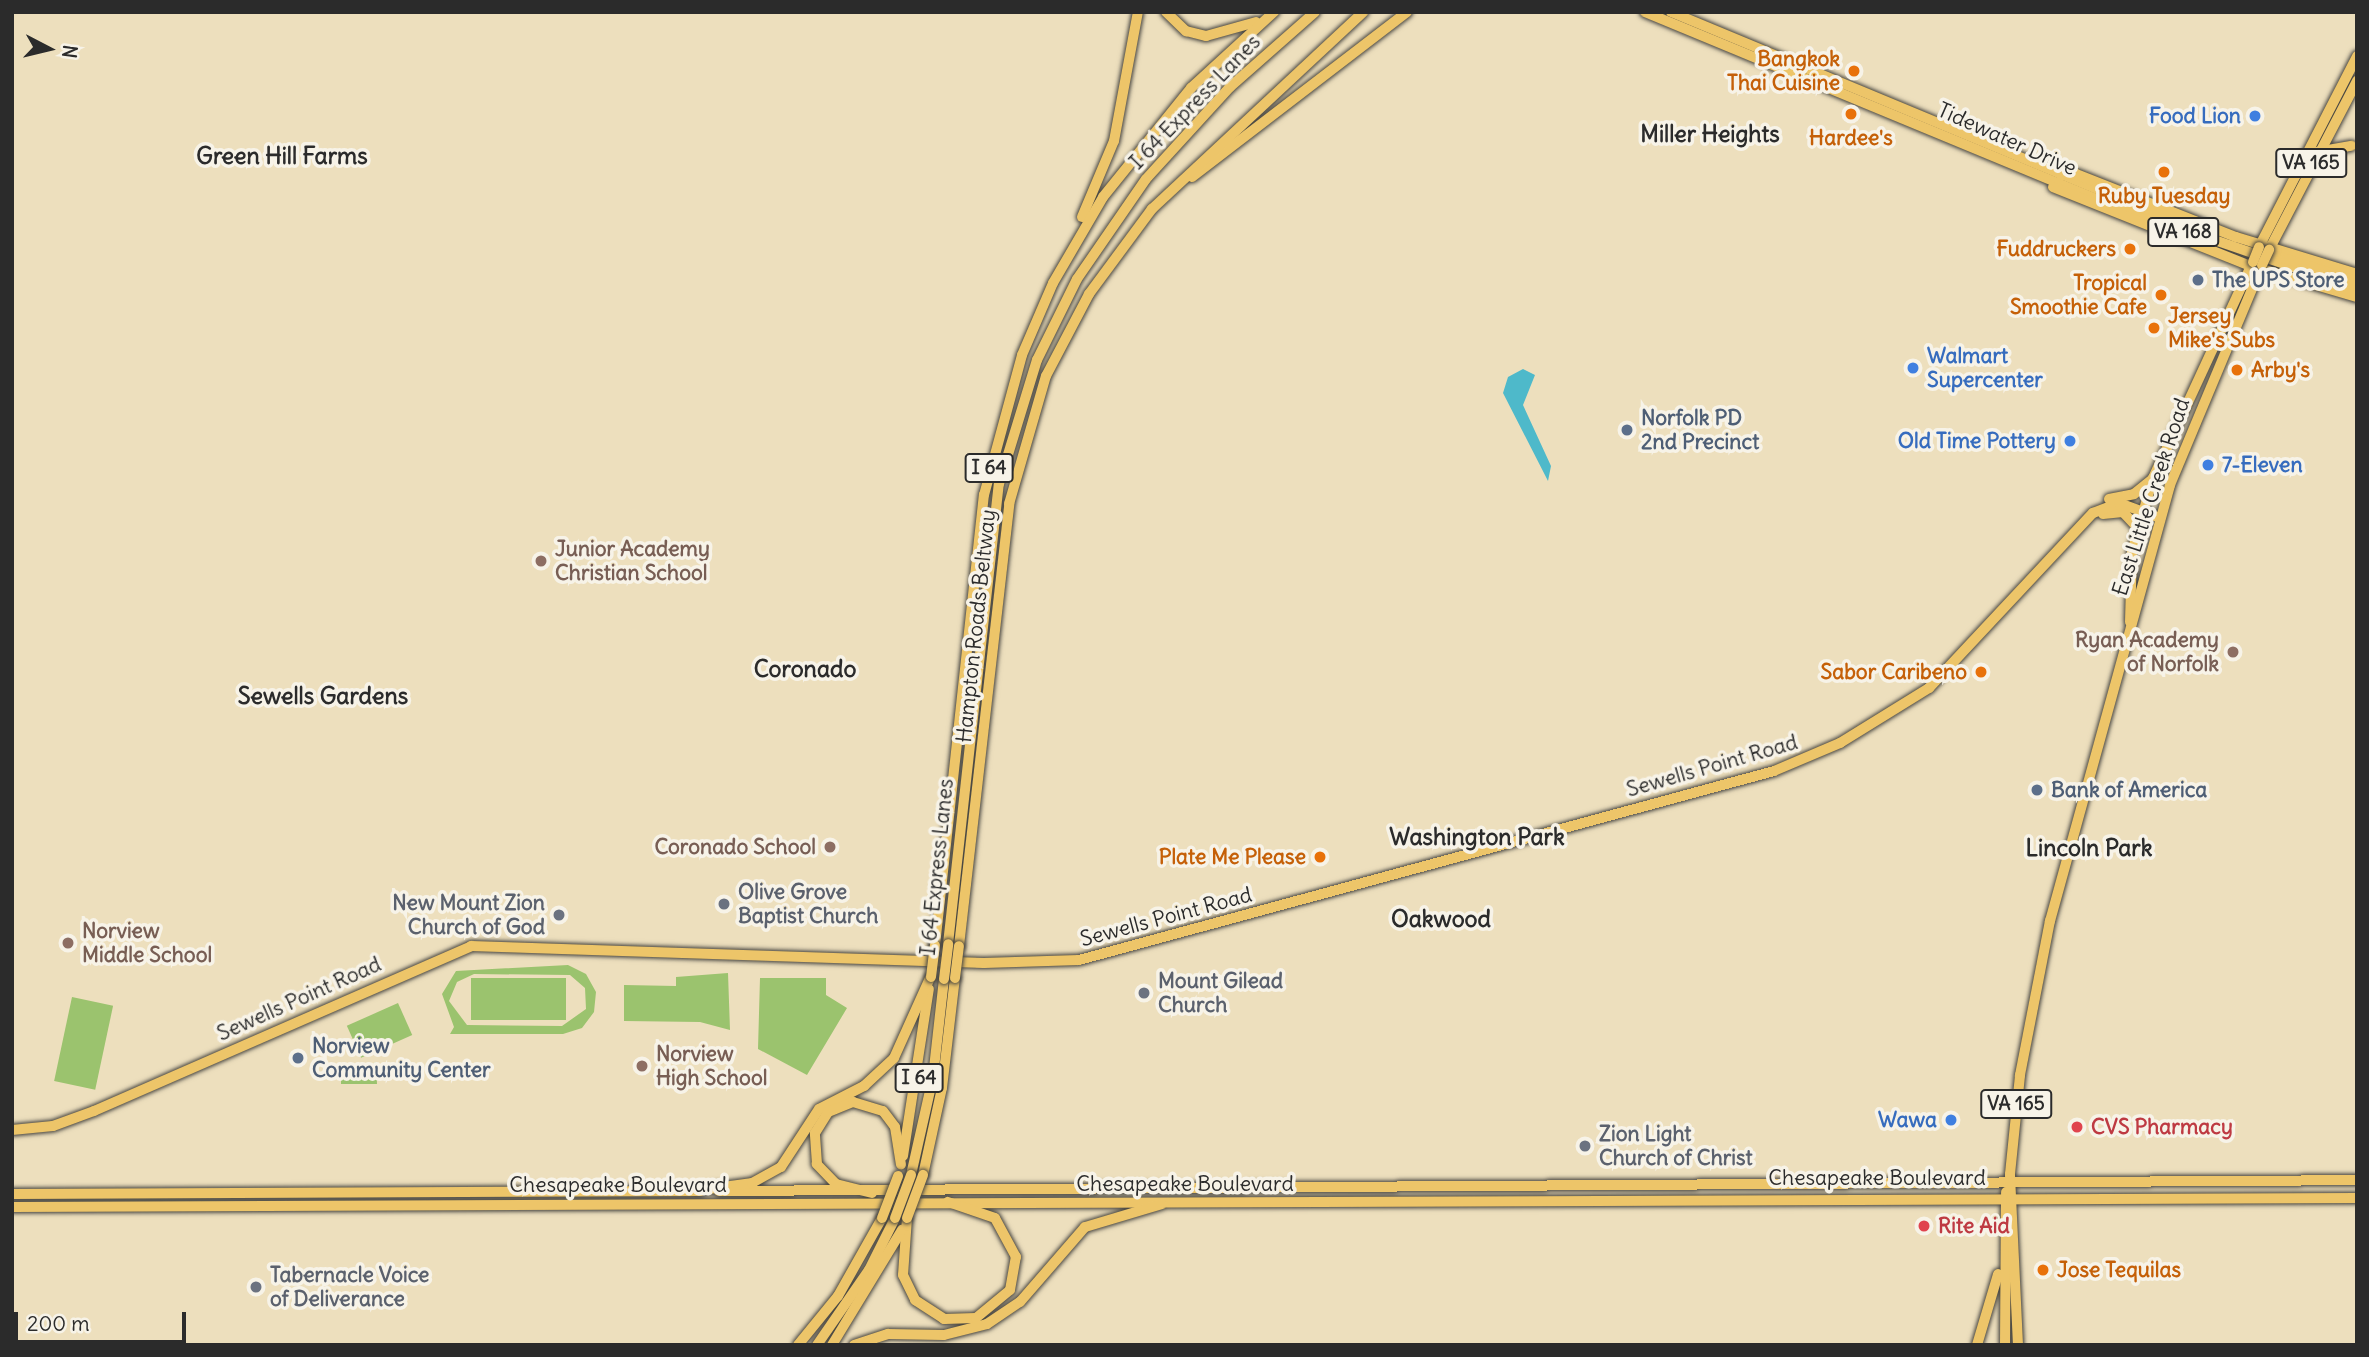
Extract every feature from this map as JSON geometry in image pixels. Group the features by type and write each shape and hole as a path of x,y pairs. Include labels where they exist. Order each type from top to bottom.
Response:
{"highway":[{"path":"1034,321 1052,270 1101,179 1125,103 1138,12"},
{"path":"1166,12 1185,31 1206,36 1271,14"},
{"name":"I 64 Express Lanes","path":"817,1345 869,1270 917,1175 950,979 994,522 1013,427 1077,278 1146,178 1230,87 1315,12"},
{"name":"Hampton Roads Beltway","path":"953,945 1018,457 1074,320 1152,209 1363,12"},
{"path":"1152,209 1407,12"},
{"name":"Hampton Roads Beltway","path":"798,1345 838,1296 882,1218 899,1170 931,977 988,472 1034,321 1086,222 1166,117 1191,88 1271,14"},
{"path":"694,1191 752,1183 781,1167 819,1109 864,1086 894,1058 931,977"},
{"path":"872,1193 836,1184 817,1164 815,1133 828,1112 853,1102 883,1111 895,1127 899,1170"},
{"path":"917,1175 907,1218 903,1275 915,1300 944,1319 976,1318 1010,1290 1016,1256 995,1218 948,1202"},
{"path":"854,1345 888,1334 944,1335 986,1324 1020,1303 1085,1227 1162,1204"},
{"path":"832,1345 879,1276 907,1218"}],"main road":[{"name":"Tidewater Drive","path":"1645,12 2206,241 2357,289"},
{"name":"Tidewater Drive","path":"1671,12 2217,238 2357,281"},
{"name":"East Little Creek Road","path":"2130,622 2137,527 2153,478 2357,56"},
{"name":"East Little Creek Road","path":"2265,247 2357,81"},
{"path":"2316,152 2351,146"},
{"path":"2015,162 2066,194 2256,265 2357,297"},
{"path":"2061,175 2077,174 2265,247 2357,274"},
{"name":"East Little Creek Road","path":"2005,1345 2002,1250 2018,1087 2045,943 2130,622 2161,518 2191,423 2256,265"},
{"name":"Sewells Point Road","path":"12,1130 53,1126 94,1111 471,946 984,963 1079,960 1774,771 1832,748 1921,694 2093,513 2153,478"},
{"path":"2093,513 2119,503 2161,518"},
{"path":"2073,534 2109,510 2125,513 2137,527"},
{"name":"Chesapeake Boulevard","path":"12,1194 694,1191 872,1193 2357,1180"},
{"name":"East Little Creek Road","path":"2009,1196 2018,1345"},
{"name":"Chesapeake Boulevard","path":"12,1207 948,1202 1162,1204 2009,1196 2357,1198"},
{"name":"VA 165","path":"1977,1345 2002,1250"}],"green space":[{"path":"568,965 586,974 596,992 594,1012 582,1028 563,1034 450,1034 454,1027 442,994 456,971","holes":["474,974 570,975 585,988 586,1009 562,1026 467,1025 449,1001 457,982"]},
{"path":"728,973 730,1030 700,1022 624,1021 624,985 676,986 676,977"},
{"path":"471,978 566,978 566,1020 471,1020"},
{"path":"760,978 826,978 826,995 847,1008 807,1075 758,1049"},
{"path":"72,997 113,1006 95,1090 54,1081"},
{"path":"398,1003 412,1035 361,1058 347,1026"},
{"path":"376,1062 377,1084 341,1084 341,1078"}],"water":[{"path":"1523,369 1535,375 1523,405 1551,466 1548,481 1503,393 1508,377"}],"place":[{"name":"Bangkok Thai Cuisine","path":"1854,71"},
{"name":"Hardee's","path":"1851,114"},
{"name":"Food Lion","path":"2255,116"},
{"name":"Ruby Tuesday","path":"2164,172"},
{"name":"Fuddruckers","path":"2130,249"},
{"name":"The UPS Store","path":"2198,280"},
{"name":"Tropical Smoothie Cafe","path":"2161,295"},
{"name":"Jersey Mike's Subs","path":"2154,328"},
{"name":"Walmart Supercenter","path":"1913,368"},
{"name":"Arby's","path":"2237,370"},
{"name":"Norfolk PD 2nd Precinct","path":"1627,430"},
{"name":"Old Time Pottery","path":"2070,441"},
{"name":"7-Eleven","path":"2208,465"},
{"name":"Junior Academy Christian School","path":"541,561"},
{"name":"Ryan Academy of Norfolk","path":"2233,652"},
{"name":"Sabor Caribeno","path":"1981,672"},
{"name":"Bank of America","path":"2037,790"},
{"name":"Coronado School","path":"830,847"},
{"name":"Plate Me Please","path":"1320,857"},
{"name":"Olive Grove Baptist Church","path":"724,904"},
{"name":"New Mount Zion Church of God","path":"559,915"},
{"name":"Norview Middle School","path":"68,943"},
{"name":"Mount Gilead Church","path":"1144,993"},
{"name":"Norview Community Center","path":"298,1058"},
{"name":"Norview High School","path":"642,1066"},
{"name":"Wawa","path":"1951,1120"},
{"name":"CVS Pharmacy","path":"2077,1127"},
{"name":"Zion Light Church of Christ","path":"1585,1146"},
{"name":"Rite Aid","path":"1924,1226"},
{"name":"Jose Tequilas","path":"2043,1270"},
{"name":"Tabernacle Voice of Deliverance","path":"256,1287"}],"district":[{"name":"Miller Heights","path":"1710,134"},
{"name":"Green Hill Farms","path":"282,156"},
{"name":"Coronado","path":"805,669"},
{"name":"Sewells Gardens","path":"323,696"},
{"name":"Washington Park","path":"1477,837"},
{"name":"Lincoln Park","path":"2089,848"},
{"name":"Oakwood","path":"1441,919"}]}
